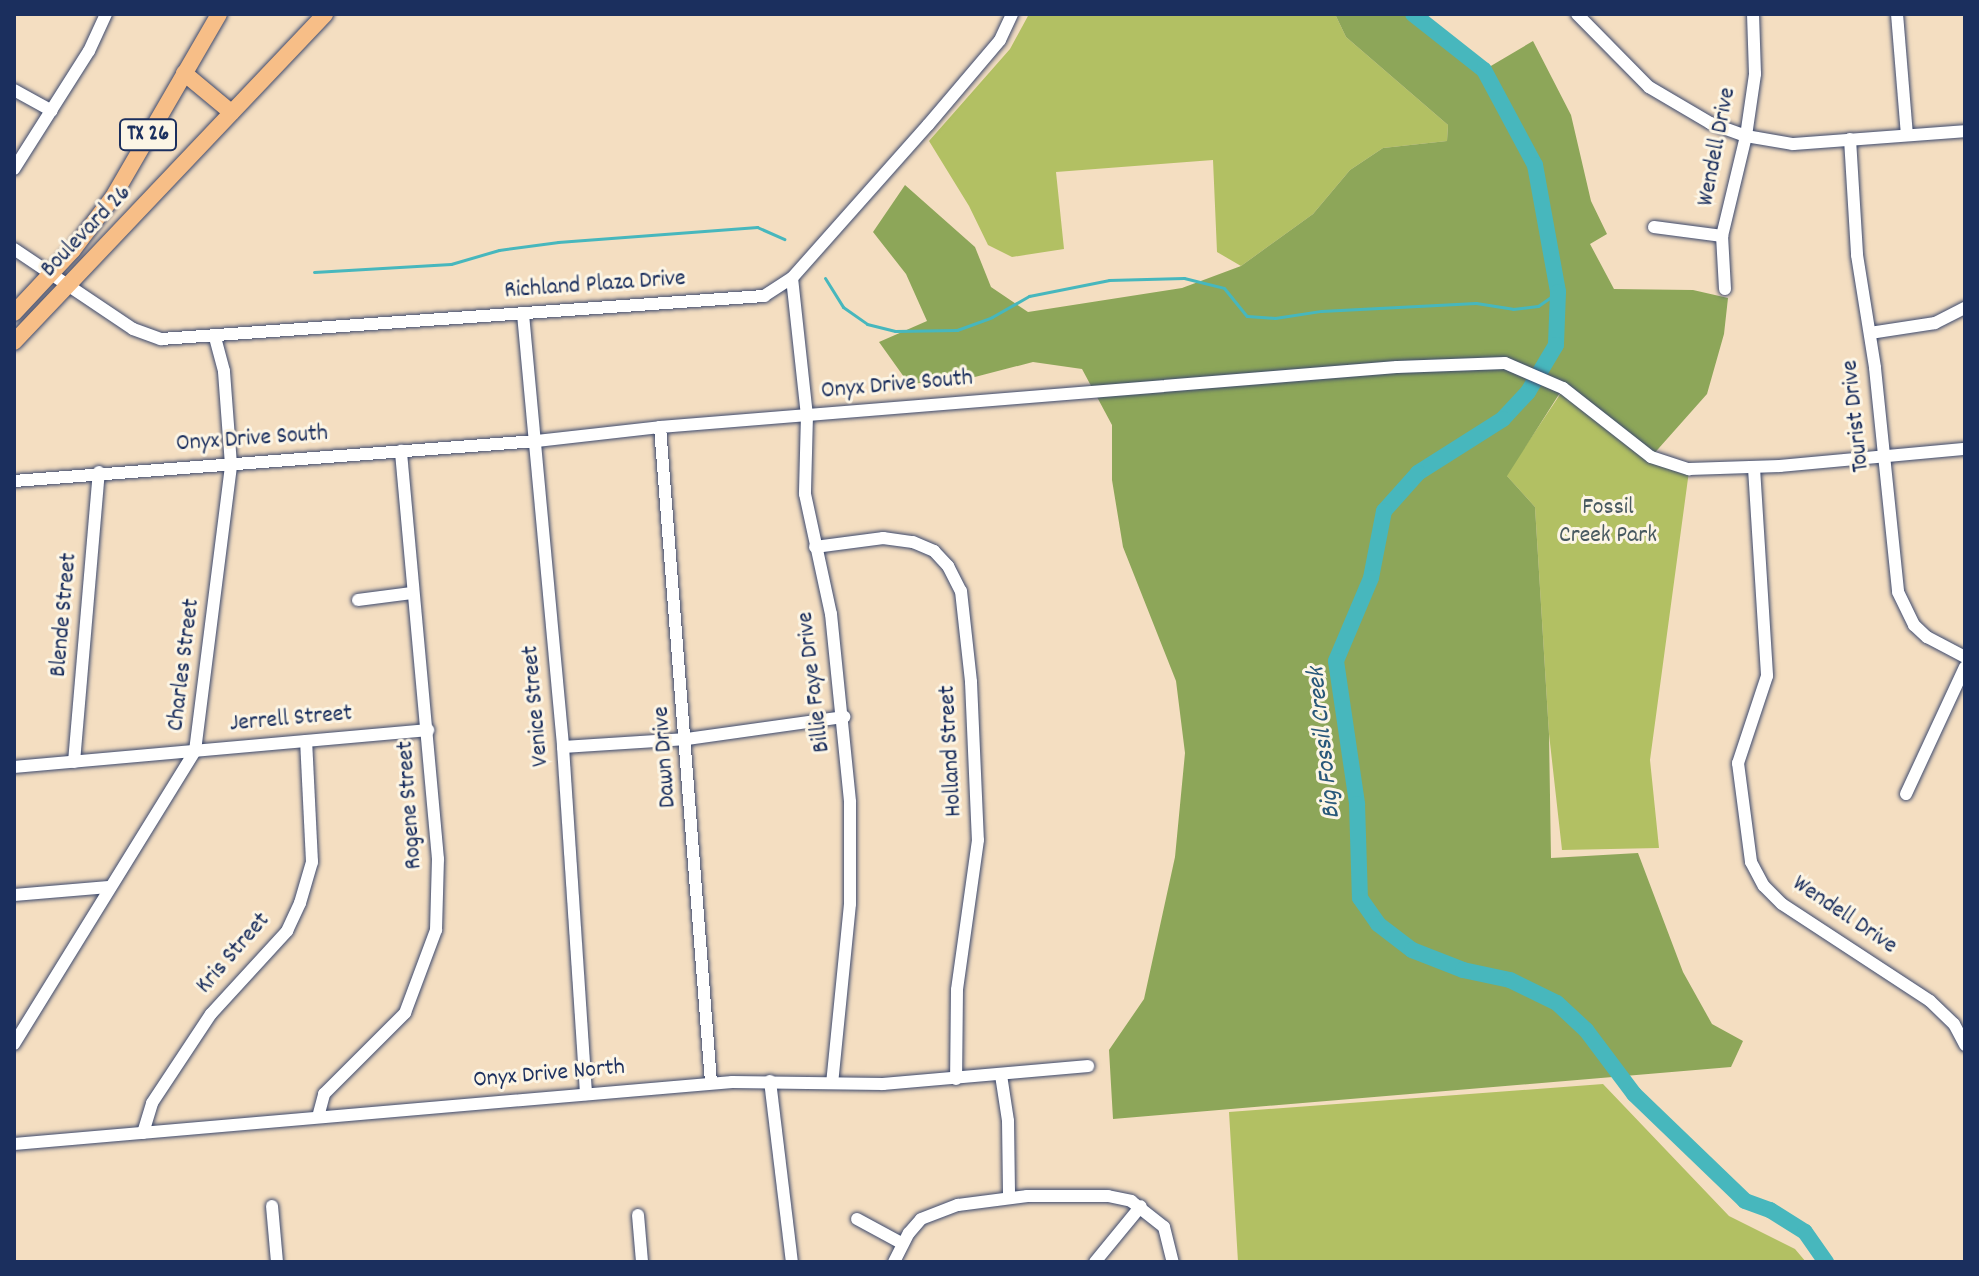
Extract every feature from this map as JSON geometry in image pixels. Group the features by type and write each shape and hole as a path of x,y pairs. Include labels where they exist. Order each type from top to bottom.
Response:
{"main road":[{"name":"Boulevard 26","path":"14,313 53,273 113,197 219,14"},
{"name":"Boulevard 26","path":"14,342 325,14"},
{"path":"184,73 232,113"}],"street":[{"path":"14,169 89,51 106,14"},
{"name":"Richland Plaza Drive","path":"14,249 133,329 173,340 764,296 792,278 979,66 1000,40 1012,14"},
{"path":"1577,14 1649,87 1710,123 1746,136 1793,144 1965,131"},
{"name":"Wendell Drive","path":"1725,289 1722,236 1746,136 1755,74 1753,14"},
{"path":"1897,14 1907,135"},
{"path":"14,90 52,111"},
{"name":"Tourist Drive","path":"1850,139 1857,255 1870,333 1896,580 1903,607 1914,625 1927,637 1965,657"},
{"path":"1654,227 1722,236"},
{"name":"Billie Faye Drive","path":"792,278 807,415 805,494 828,595 844,717 850,815 850,904 832,1083"},
{"path":"1870,333 1935,323 1965,308"},
{"name":"Venice Street","path":"523,314 563,747 586,1094"},
{"name":"Charles Street","path":"14,1044 195,751 231,465 224,371 215,338"},
{"name":"Onyx Drive South","path":"14,481 99,472 536,441 660,427 1397,367 1505,363 1563,388 1651,457 1689,469 1754,468 1965,449"},
{"name":"Dawn Drive","path":"660,427 687,739 711,1083"},
{"name":"Rogene Street","path":"318,1117 324,1094 405,1013 431,952 439,889 428,730 412,593 401,451"},
{"name":"Wendell Drive","path":"1754,468 1767,676 1761,703 1743,740 1738,763 1751,862 1764,886 1782,904 1930,1001 1954,1024 1965,1045"},
{"name":"Blende Street","path":"74,762 99,472"},
{"name":"Holland Street","path":"815,547 883,538 913,542 934,551 948,566 961,591 971,682 978,840 957,990 956,1079"},
{"path":"358,600 412,593"},
{"path":"1906,794 1965,667"},
{"path":"563,747 687,739 844,717"},
{"name":"Jerrell Street","path":"14,767 428,730"},
{"name":"Kris Street","path":"143,1133 152,1103 211,1014 287,931 300,903 312,862 306,741"},
{"path":"14,895 109,887"},
{"path":"14,1019 29,1018"},
{"name":"Onyx Drive North","path":"14,1144 711,1083 770,1081 853,1085 1088,1066"},
{"path":"1001,1075 1008,1121 1009,1197"},
{"path":"770,1081 792,1262"},
{"path":"894,1262 921,1219 958,1205 1009,1197 1108,1196 1141,1206 1164,1227 1173,1262"},
{"path":"272,1206 277,1262"},
{"path":"1095,1262 1141,1206"},
{"path":"638,1215 642,1262"},
{"path":"857,1219 903,1244"}],"green space":[{"path":"1029,14 1335,14 1346,37 1448,125 1447,141 1383,148 1350,170 1313,214 1241,266 1217,252 1213,160 1056,172 1064,249 1012,257 988,245 969,206 929,141 1010,49"},
{"path":"1335,14 1413,14 1484,70 1533,41 1571,115 1591,201 1607,234 1590,244 1614,289 1693,290 1728,298 1724,334 1707,394 1651,457 1563,388 1507,476 1535,507 1549,734 1551,858 1638,853 1683,972 1712,1024 1743,1041 1731,1067 1113,1119 1109,1050 1144,999 1175,857 1185,753 1176,681 1123,547 1112,480 1112,425 1082,369 1033,362 971,378 909,384 879,342 927,321 906,274 873,232 905,185 975,247 991,287 1028,312 1182,288 1241,266 1313,214 1350,170 1383,148 1447,141 1448,125 1346,37"},
{"name":"Fossil Creek Park","path":"1563,390 1605,426 1689,471 1650,760 1659,848 1562,850 1549,734 1535,507 1506,475"},
{"path":"1603,1084 1729,1216 1795,1249 1806,1262 1238,1262 1229,1112"}],"waterway":[{"name":"Big Fossil Creek","path":"1413,14 1484,70 1535,165 1558,292 1556,345 1528,392 1503,419 1418,473 1384,511 1371,578 1336,661 1357,804 1360,898 1378,924 1412,950 1463,970 1510,980 1557,1003 1586,1030 1634,1094 1745,1201 1770,1210 1805,1232 1826,1262"},
{"path":"314,272 451,264 499,250 558,242 757,227 784,239"},
{"path":"825,278 843,307 867,324 895,331 957,330 992,317 1029,296 1109,280 1184,278 1224,288 1247,316 1275,318 1321,311 1476,303 1513,309 1538,306 1558,292"}]}
